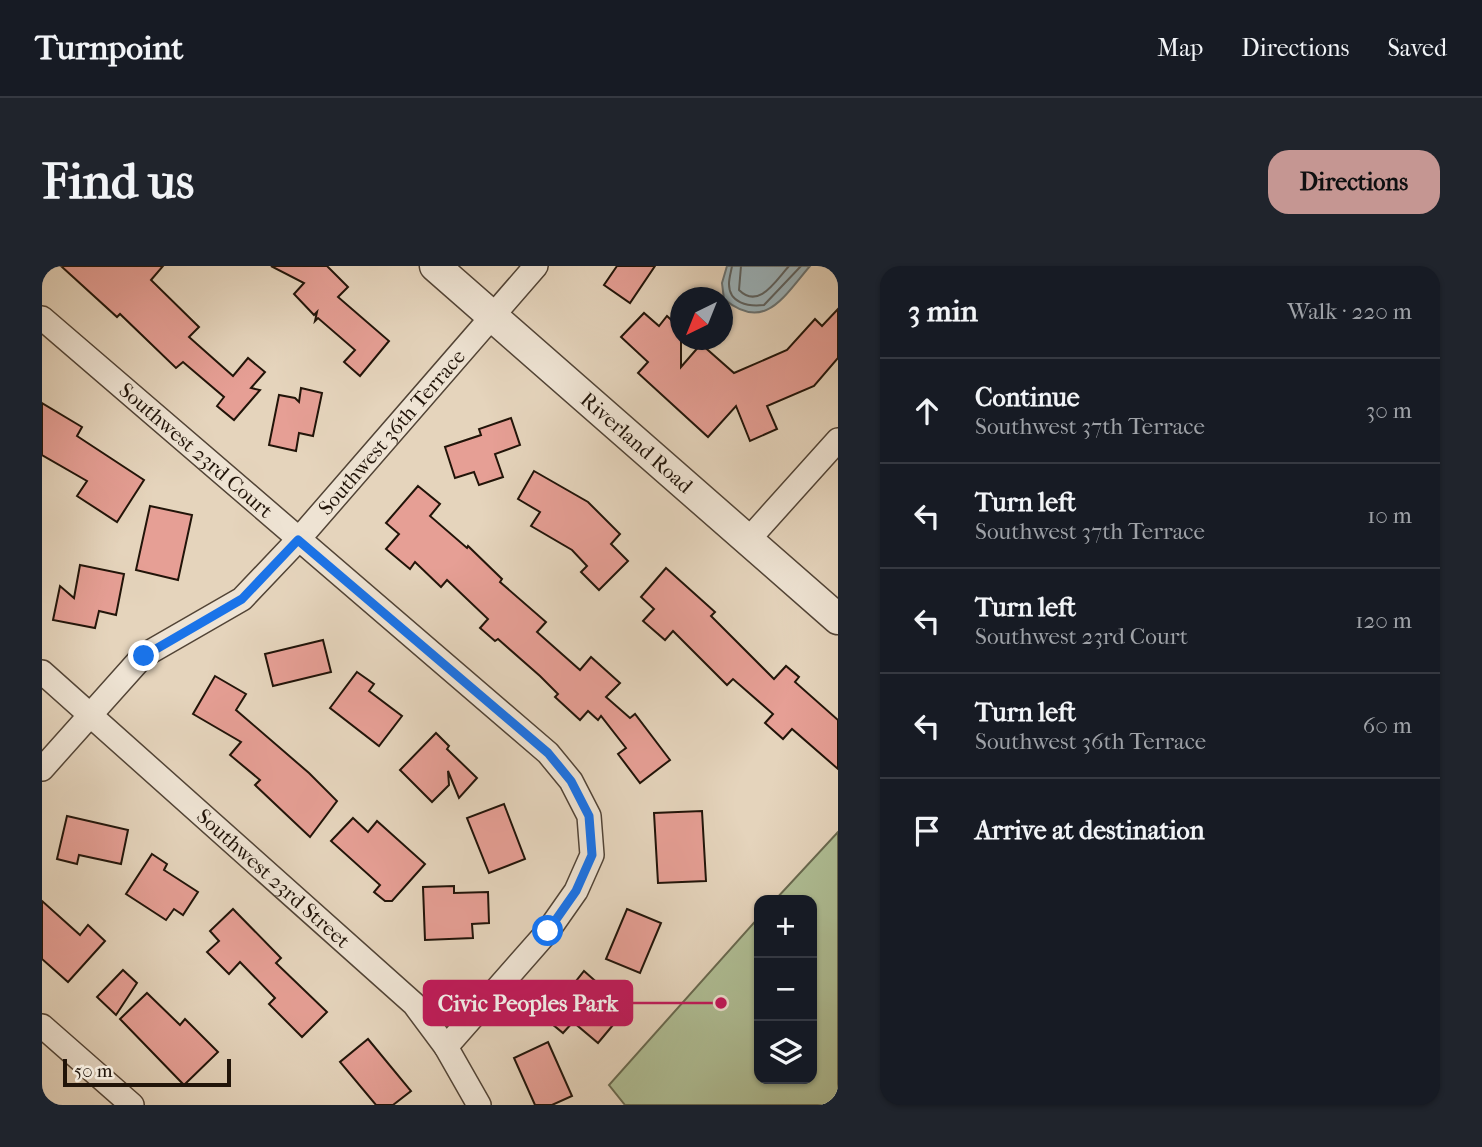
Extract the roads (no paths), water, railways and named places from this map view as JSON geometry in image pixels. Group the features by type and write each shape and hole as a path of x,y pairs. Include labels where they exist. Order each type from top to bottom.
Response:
{"street":[{"name":"Riverland Road","path":"435,266 838,619"},
{"name":"Southwest 36th Terrace","path":"42,769 144,656 242,599 298,540 536,266"},
{"name":"Southwest 23rd Court","path":"42,318 548,753 571,781 589,816 592,855 576,891 548,931 446,1047"},
{"path":"749,539 838,440"},
{"name":"Southwest 23rd Street","path":"42,672 414,1003 446,1047 479,1105"},
{"path":"42,1026 118,1100"}],"water":[{"path":"727,266 810,266 782,299 762,311 738,309 733,305 733,287 722,287"}],"place":[{"name":"Civic Peoples Park","path":"721,1003"}]}
